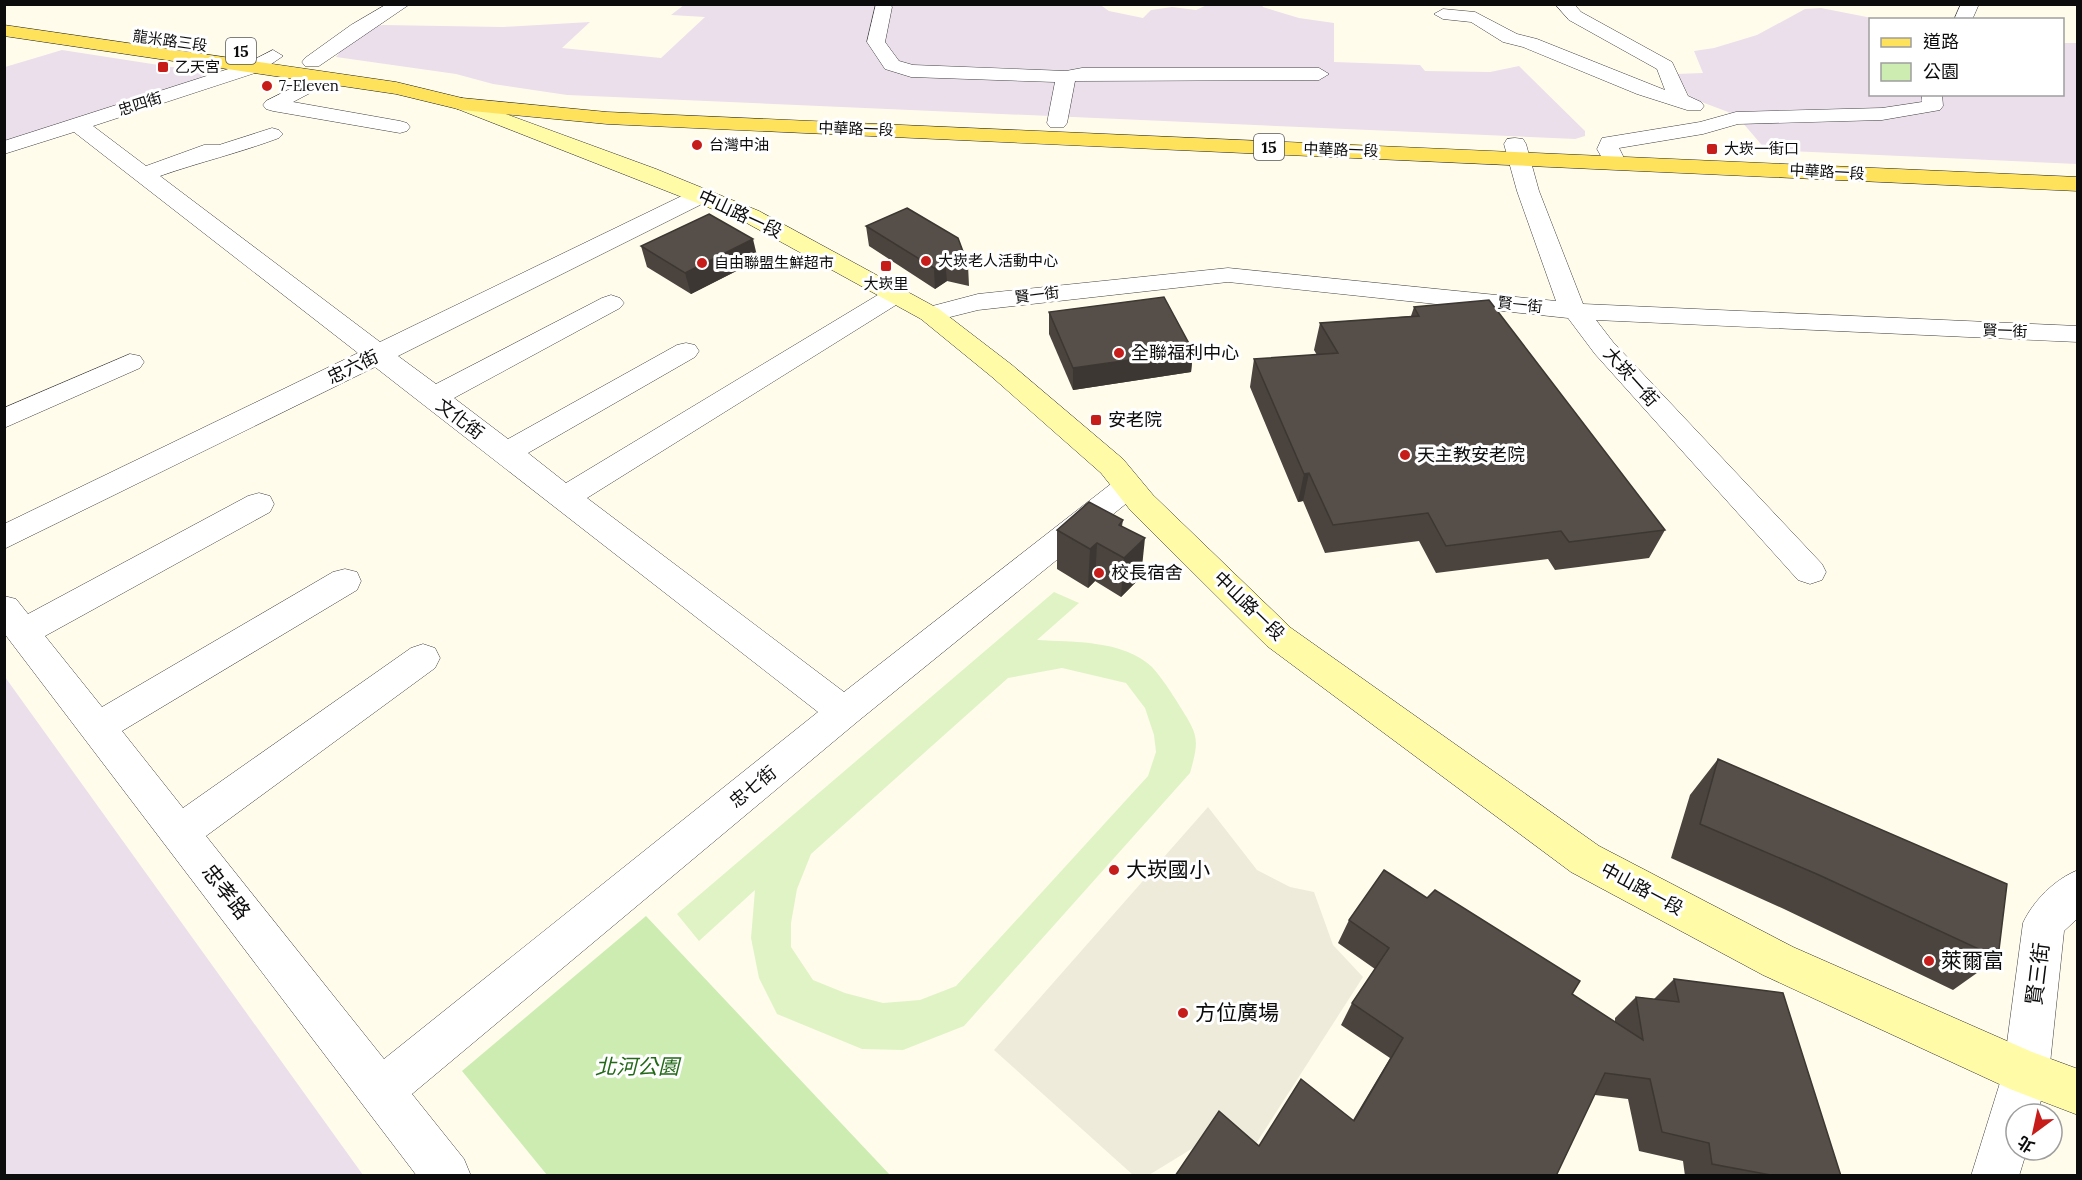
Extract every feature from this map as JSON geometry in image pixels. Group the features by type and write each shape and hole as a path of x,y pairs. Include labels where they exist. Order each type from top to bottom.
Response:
{"main road":[{"name":"龍米路三段","path":"4,17 273,56 318,70 396,88 469,99"},
{"name":"龍米路三段","path":"4,30 254,67 318,70"},
{"name":"中華路一段","path":"469,99 1057,123 1517,151"},
{"name":"中華路一段","path":"469,99 607,118 2078,170"},
{"name":"中山路一段","path":"469,99 751,216 930,314 1002,371 1112,466 1127,487 1279,637 1585,859 1778,961 2026,1073 2078,1092"},
{"name":"中華路一段","path":"1611,155 2078,184"}],"street":[{"path":"400,127 273,105 318,70 358,29 401,4"},
{"path":"1564,4 1575,16 1665,66 1680,100"},
{"path":"1964,18 1970,4"},
{"path":"884,7 876,42 892,65 911,71 1066,77 1082,74 1319,74"},
{"path":"1443,14 1475,17 1510,38 1530,43 1644,90 1736,118"},
{"name":"忠四街","path":"4,148 254,67 273,56"},
{"path":"1057,123 1066,77"},
{"path":"1611,155 1610,143 1703,128 1736,118 1882,114 1934,106 1932,96"},
{"name":"文化街","path":"77,124 844,712"},
{"path":"143,175 212,150 218,153 272,134"},
{"name":"大崁一街","path":"1517,151 1527,191 1569,302 1604,348 1810,572"},
{"name":"忠六街","path":"4,538 702,195"},
{"name":"賢一街","path":"930,314 978,302 1228,275 1576,311 2078,334"},
{"path":"564,498 895,295"},
{"path":"432,398 611,303"},
{"path":"506,453 686,351"},
{"path":"4,419 130,362"},
{"name":"忠七街","path":"381,1090 844,712 1127,487"},
{"path":"14,620 259,504"},
{"path":"97,728 345,582"},
{"name":"忠孝路","path":"14,620 447,1176"},
{"path":"180,833 423,658"},
{"name":"賢三街","path":"1995,1176 2026,1073 2044,923 2078,890"}],"shaded area":[{"path":"1099,4 1109,11 1143,18 1151,10 1172,7 1196,10 1207,5 1262,5 1299,18 1334,23 1334,62 1420,65 1425,71 1490,72 1519,66 1585,131 1585,136 1575,139 567,95 493,84 456,74 336,57 358,29 383,25 503,27 590,22 562,48 661,58 705,17 671,15 684,5"},
{"path":"1821,8 1872,18 1869,18 1869,96 2064,96 2064,43 2077,43 2077,164 1766,150 1736,115 1691,98 1675,74 1703,73 1694,51 1714,48 1757,35 1805,9"},
{"path":"62,50 217,74 5,144 5,67"},
{"path":"5,677 363,1175 5,1175"},
{"name":"方位廣場","path":"1208,807 1257,870 1290,887 1314,892 1333,945 1363,977 1250,1153 1210,1124 1193,1148 1149,1175 1133,1175 994,1050"}],"green space":[{"path":"1054,592 1079,603 1037,640 1098,644 1113,647 1140,658 1163,680 1193,730 1196,744 1190,773 964,1026 903,1050 862,1049 777,1014 759,978 751,938 755,890 699,941 677,914","holes":["1062,668 1126,683 1145,708 1154,735 1156,752 1148,776 956,986 920,1000 883,1003 845,993 813,980 791,947 791,923 797,889 811,854 1008,678"]},
{"name":"北河公園","path":"646,916 890,1175 547,1175 462,1071"}],"building":[{"path":"907,208 958,238 968,265 945,260 934,268 866,226"},
{"path":"709,214 753,239 685,273 641,246"},
{"name":"全聯福利中心","path":"1164,297 1193,351 1073,368 1049,312"},
{"name":"天主教安老院","path":"1489,300 1665,530 1569,542 1561,531 1446,546 1428,513 1333,525 1309,473 1304,474 1254,359 1338,353 1320,323 1419,316 1414,307"},
{"path":"1089,502 1123,520 1119,525 1145,538 1124,558 1097,543 1090,549 1057,530"},
{"path":"1718,759 2007,884 1998,958 1819,875 1700,824"},
{"path":"1384,870 1427,898 1435,890 1580,981 1572,994 1643,1040 1636,997 1679,1002 1674,979 1783,993 1841,1176 1776,1176 1712,1164 1709,1143 1662,1132 1650,1079 1605,1073 1556,1176 1175,1176 1219,1111 1259,1146 1301,1079 1354,1121 1403,1038 1352,1003 1389,948 1349,920"}],"place":[{"name":"乙天宮","path":"163,67"},
{"name":"7-Eleven","path":"267,86"},
{"name":"台灣中油","path":"697,145"},
{"name":"大崁一街口","path":"1712,149"},
{"name":"大崁老人活動中心","path":"926,261"},
{"name":"自由聯盟生鮮超市","path":"702,263"},
{"name":"大崁里","path":"886,266"},
{"name":"全聯福利中心","path":"1119,353"},
{"name":"安老院","path":"1096,420"},
{"name":"天主教安老院","path":"1405,455"},
{"name":"校長宿舍","path":"1099,573"},
{"name":"大崁國小","path":"1114,870"},
{"name":"萊爾富","path":"1929,961"},
{"name":"方位廣場","path":"1183,1013"}]}
